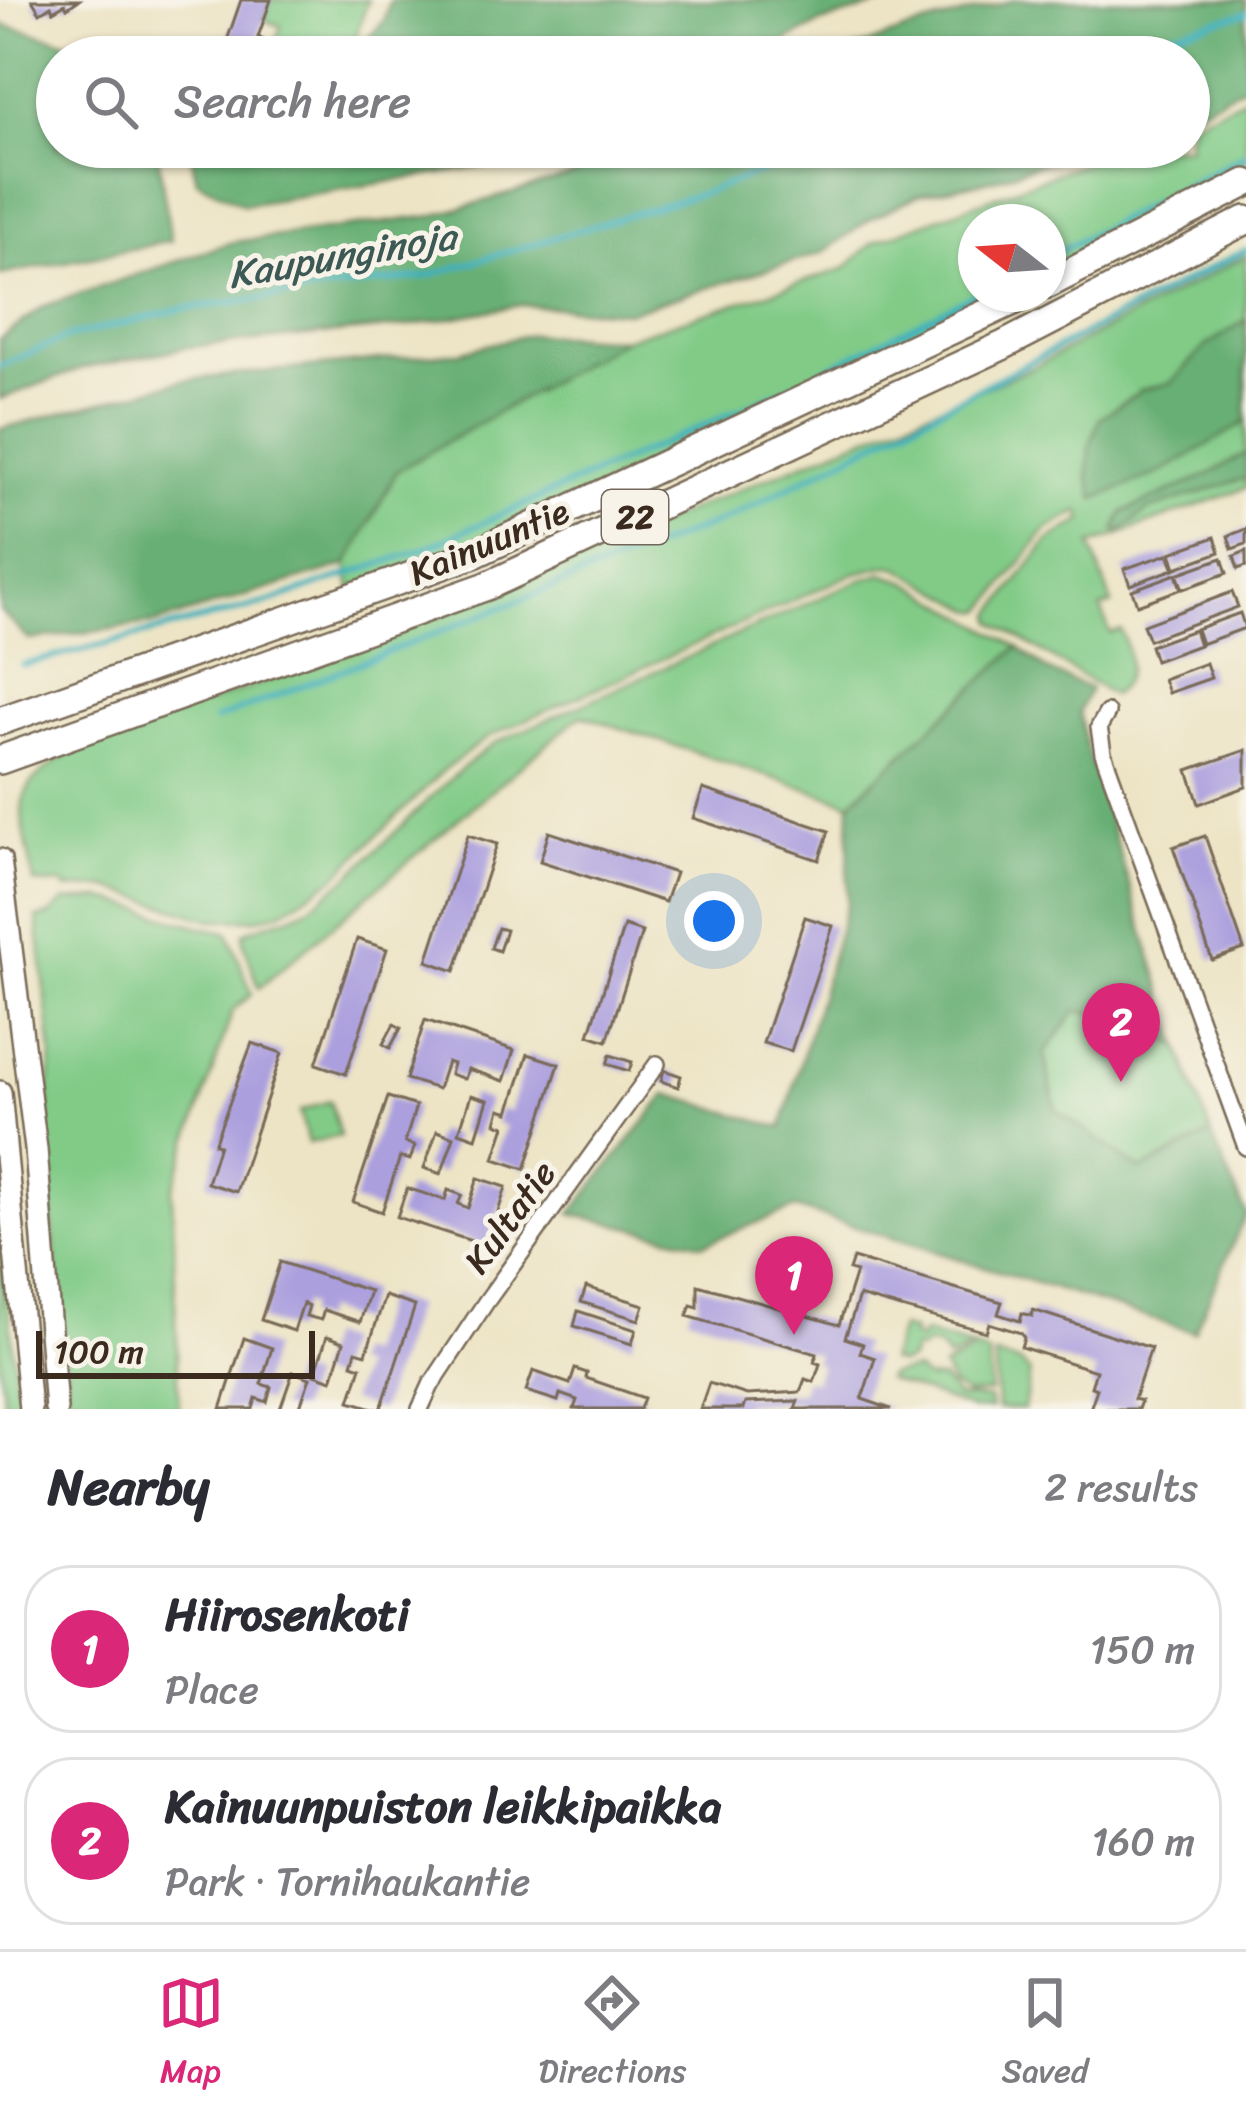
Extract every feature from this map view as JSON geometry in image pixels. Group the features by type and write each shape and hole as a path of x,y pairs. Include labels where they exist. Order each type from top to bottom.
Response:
{"highway":[{"path":"1066,275 1246,183"},
{"name":"Kainuuntie","path":"0,760 488,586 1004,345 1246,220"},
{"name":"Kainuuntie","path":"0,721 474,554 990,312"}],"main road":[{"path":"0,860 36,1149 56,1409"},
{"path":"0,1092 30,1409"}],"street":[{"path":"1107,713 1099,727 1103,753 1246,1147"},
{"name":"Kultatie","path":"420,1409 512,1264 657,1064"}],"green space":[{"path":"271,0 368,0 356,36 277,36 281,26 264,20"},
{"path":"390,0 896,0 821,23 796,36 370,36 384,21"},
{"path":"1015,0 1246,0 1246,85 1210,103 1210,36 891,36"},
{"path":"0,24 46,36 36,36 36,168 160,168 171,241 0,275"},
{"path":"1246,97 1246,173 1066,267 1066,204 975,204 1070,168 1210,168 1210,113"},
{"path":"194,168 474,168 244,205 197,181"},
{"path":"590,168 1027,168 919,195 869,220 822,253 627,312 521,305 408,326 189,347 81,369 0,399 0,339 44,306 233,242 433,216"},
{"path":"958,210 958,312 974,312 538,517 351,589 347,565 397,471 624,339 844,269 874,242"},
{"path":"1246,256 1246,488 1091,545 1112,604 1101,608 1110,633 1121,630 1128,657 1128,673 1112,695 994,622 993,614 1048,541 1083,520 1080,511 1046,530 984,611 976,611 897,567 855,573 488,737 444,770 333,879 280,912 256,919 212,920 105,887 66,889 64,884 34,883 22,819 27,791 36,778 75,750 353,650 1030,369"},
{"path":"1246,320 1246,422 1162,472 1095,499 1088,476 1090,445 1100,418 1142,390 1171,383 1206,346"},
{"path":"531,334 624,339 397,471 347,565 157,623 29,640 0,611 0,429 185,380 459,352"},
{"path":"1246,453 1246,478 1148,510 1120,532 1115,530 1123,512"},
{"path":"882,574 908,582 1018,647 850,803 581,715 259,988 244,933 304,910 336,887 493,744"},
{"path":"1018,647 1047,670 1090,689 1079,711 1085,743 1180,1048 1130,1019 1076,1011 1044,1054 1056,1110 1141,1170 1211,1134 1246,1214 1194,1332 795,1208 703,1244 571,1214 667,1094 782,1128 847,903 850,803"},
{"path":"103,899 228,932 252,994 233,1010 172,1191 179,1409 69,1409 45,1144 52,1053 37,918 50,915 64,901"},
{"path":"1076,1011 1130,1019 1180,1048 1211,1134 1141,1170 1056,1110 1044,1054"},
{"path":"330,1101 340,1136 308,1143 300,1111"},
{"path":"0,1227 19,1409 5,1409 0,1366"},
{"path":"900,1328 913,1331 912,1337 920,1340 923,1333 973,1348 948,1359 940,1348 927,1345 920,1351 914,1349 910,1360 889,1361"},
{"path":"977,1350 989,1355 990,1392 967,1395 952,1386 943,1367"},
{"path":"995,1356 1022,1364 1030,1373 1024,1409 997,1409"},
{"path":"915,1370 927,1379 942,1379 957,1397 989,1399 991,1409 972,1409 886,1379"}],"building":[{"path":"32,0 79,0 67,8 65,4 53,11 51,6 40,13"},
{"path":"241,0 271,0 258,36 229,36"},
{"path":"1246,529 1246,544 1232,549 1228,536"},
{"path":"1215,537 1220,552 1176,568 1171,553"},
{"path":"1246,551 1246,566 1238,569 1234,556"},
{"path":"1168,554 1174,569 1130,585 1124,569"},
{"path":"1222,558 1227,573 1183,589 1177,574"},
{"path":"1176,574 1181,589 1137,605 1132,590"},
{"path":"1232,592 1238,607 1149,640 1143,625"},
{"path":"1240,613 1245,628 1201,644 1196,629"},
{"path":"1194,630 1199,645 1155,661 1150,646"},
{"path":"1206,663 1211,678 1168,693 1163,679"},
{"path":"1246,750 1246,787 1199,804 1188,770"},
{"path":"703,789 829,831 819,860 693,818"},
{"path":"549,832 675,873 665,902 540,861"},
{"path":"468,835 497,844 455,971 427,961"},
{"path":"1205,836 1244,949 1212,960 1173,847"},
{"path":"805,917 833,926 791,1051 763,1043"},
{"path":"624,926 642,932 607,1041 589,1035"},
{"path":"498,928 506,930 499,951 491,948"},
{"path":"357,939 387,949 346,1074 316,1064"},
{"path":"425,1020 514,1050 504,1081 468,1069 465,1079 450,1074 453,1064 447,1062 438,1089 406,1079"},
{"path":"394,1024 401,1028 390,1048 383,1044"},
{"path":"252,1043 282,1053 236,1192 207,1183 219,1145 214,1144"},
{"path":"528,1054 559,1064 525,1169 494,1159 505,1126 496,1123 500,1109 509,1112"},
{"path":"610,1055 632,1062 629,1071 607,1064"},
{"path":"664,1070 681,1076 678,1087 661,1081"},
{"path":"471,1095 488,1100 476,1138 459,1132"},
{"path":"388,1097 416,1106 405,1142 415,1146 410,1160 400,1157 382,1212 353,1202"},
{"path":"437,1131 454,1137 441,1174 424,1168"},
{"path":"478,1178 506,1187 487,1246 397,1217 407,1188 445,1200 448,1190 462,1195 458,1204 468,1208"},
{"path":"853,1258 1002,1302 998,1314 1020,1321 1022,1313 1032,1316 1033,1310 1151,1348 1134,1399 1141,1401 1138,1409 1090,1409 1097,1389 1091,1387 1096,1371 1021,1347 1021,1333 989,1323 986,1332 859,1296 845,1338 863,1344 860,1353 875,1358 862,1399 891,1409 795,1409 798,1401 700,1409 709,1383 747,1395 800,1392 805,1379 814,1382 820,1364 814,1362 817,1354 687,1316 691,1305 698,1307 698,1285 839,1325 856,1272 849,1270"},
{"path":"280,1262 370,1291 360,1322 324,1310 321,1320 306,1316 309,1306 303,1303 294,1331 261,1320"},
{"path":"586,1287 644,1305 639,1320 581,1302"},
{"path":"385,1296 415,1306 381,1409 376,1409 350,1401 361,1367 352,1364 356,1351 366,1354"},
{"path":"578,1311 636,1330 632,1344 574,1326"},
{"path":"327,1336 344,1342 332,1380 315,1374"},
{"path":"244,1338 272,1348 261,1384 271,1387 267,1402 256,1398 253,1409 221,1409"},
{"path":"575,1369 587,1373 586,1378 644,1398 640,1409 574,1409 577,1400 560,1394 558,1401 526,1391 533,1371 570,1384"},
{"path":"293,1372 310,1378 299,1409 280,1409"}],"waterway":[{"name":"Kaupunginoja","path":"1158,36 1246,13"},
{"path":"1066,248 1246,154"},
{"name":"Kaupunginoja","path":"0,366 68,337 182,309 424,277 772,168"},
{"path":"215,720 731,517 1246,250"},
{"path":"23,665 263,604 421,550 787,389 958,303"}],"place":[{"name":"Kainuunpuiston leikkipaikka","path":"1121,1082"},
{"name":"Hiirosenkoti","path":"794,1335"}]}
